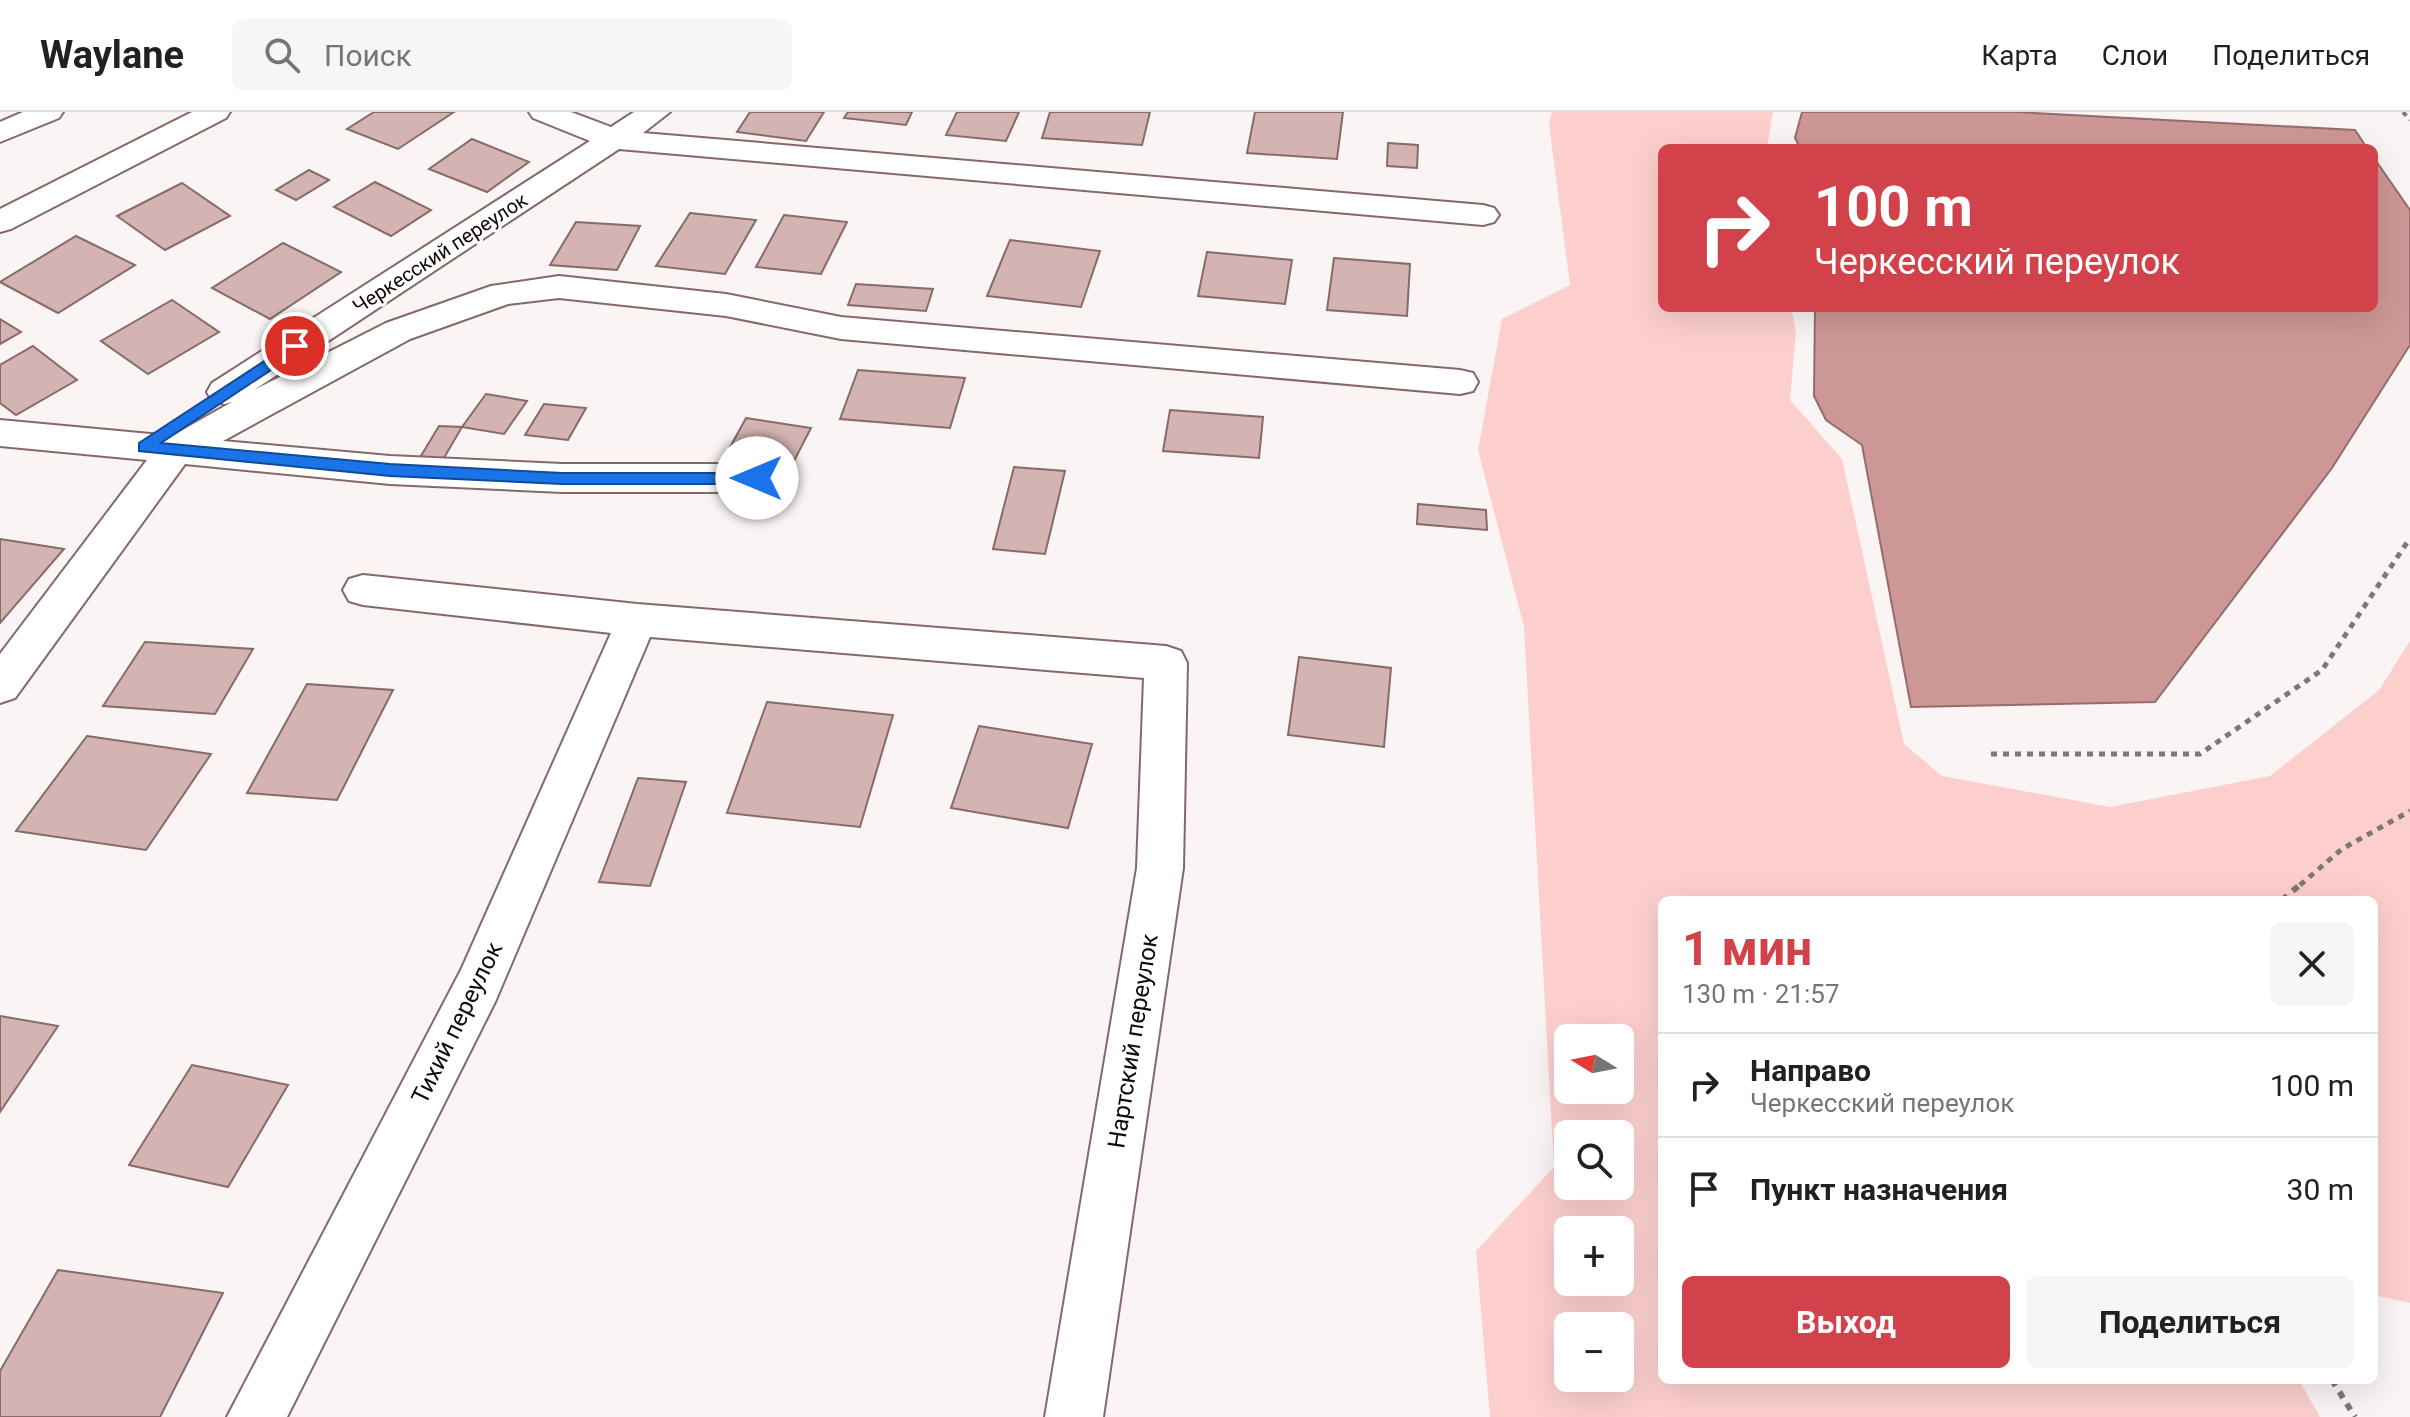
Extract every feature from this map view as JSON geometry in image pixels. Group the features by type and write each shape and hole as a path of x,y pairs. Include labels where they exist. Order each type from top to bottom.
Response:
{"street":[{"path":"0,133 48,112"},
{"path":"0,222 215,112"},
{"path":"544,112 616,140 1483,215"},
{"name":"Черкесский переулок","path":"159,450 242,381 655,112"},
{"path":"0,686 159,450 398,331 503,294 559,287 726,305 841,328 1460,382"},
{"path":"0,433 390,470 562,478 757,478"},
{"path":"363,590 637,620"},
{"name":"Нартский переулок","path":"637,620 1166,663 1160,868 1074,1417"},
{"name":"Тихий переулок","path":"256,1417 478,986 637,620"}],"path":[{"path":"2403,112 2410,120"},
{"path":"1991,754 2200,754 2322,670 2410,538"},
{"path":"2287,896 2342,849 2410,811"},
{"path":"2334,1384 2355,1417"}],"shaded area":[{"path":"1552,112 1773,112 1768,144 1658,144 1658,312 1792,312 1796,332 1790,400 1842,459 1904,744 1942,776 2110,807 2270,776 2379,690 2410,641 2410,1303 2378,1296 2378,896 1658,896 1658,1384 2301,1384 2320,1417 1490,1417 1476,1251 1554,1167 1524,627 1478,450 1502,319 1570,285 1549,124"},
{"path":"1802,112 2015,112 2355,130 2364,144 1798,144 1795,138"},
{"path":"2378,164 2410,210 2410,345 2332,468 2155,702 1911,707 1862,445 1826,420 1814,396 1815,312 2378,312"}],"building":[{"path":"374,112 454,112 398,149 347,129"},
{"path":"750,112 824,112 806,141 737,132"},
{"path":"848,112 912,112 906,125 844,118"},
{"path":"957,112 1019,112 1006,141 946,135"},
{"path":"1050,112 1150,112 1142,145 1042,138"},
{"path":"1255,112 1343,112 1337,159 1247,153"},
{"path":"472,139 529,162 487,192 429,169"},
{"path":"1388,143 1418,145 1417,168 1387,166"},
{"path":"309,170 329,180 296,200 276,190"},
{"path":"375,182 431,210 391,236 334,207"},
{"path":"182,183 230,216 165,250 117,216"},
{"path":"690,213 756,220 725,274 656,266"},
{"path":"784,215 847,222 821,274 756,267"},
{"path":"576,222 640,226 617,270 550,265"},
{"path":"76,236 135,265 58,313 0,282"},
{"path":"1010,240 1100,251 1081,307 987,296"},
{"path":"283,243 341,272 270,319 212,288"},
{"path":"1207,252 1292,260 1285,304 1198,296"},
{"path":"1334,258 1410,264 1407,316 1327,310"},
{"path":"856,284 933,289 926,311 848,305"},
{"path":"172,300 219,332 148,374 101,341"},
{"path":"0,319 21,332 0,344"},
{"path":"33,346 77,380 16,415 0,403 0,365"},
{"path":"858,370 965,378 950,428 840,419"},
{"path":"486,394 527,401 504,434 462,427"},
{"path":"544,404 586,408 568,440 525,435"},
{"path":"1170,410 1263,417 1259,458 1163,451"},
{"path":"746,418 811,428 794,461 728,451"},
{"path":"439,426 462,427 441,463 418,461"},
{"path":"1014,467 1065,471 1045,554 993,549"},
{"path":"1418,504 1486,510 1487,530 1417,524"},
{"path":"0,539 64,549 0,623"},
{"path":"145,642 253,649 215,714 103,706"},
{"path":"1299,657 1391,668 1384,747 1288,735"},
{"path":"307,684 393,690 337,800 247,793"},
{"path":"767,702 893,715 860,827 727,813"},
{"path":"979,726 1092,744 1068,828 951,808"},
{"path":"87,736 211,754 146,850 16,831"},
{"path":"638,778 686,782 650,886 599,882"},
{"path":"0,1016 58,1026 0,1112"},
{"path":"192,1065 288,1085 228,1187 129,1165"},
{"path":"58,1270 223,1293 160,1417 0,1417 0,1371"}],"route":[{"path":"295,346 144,447 390,470 562,478 757,478"}]}
